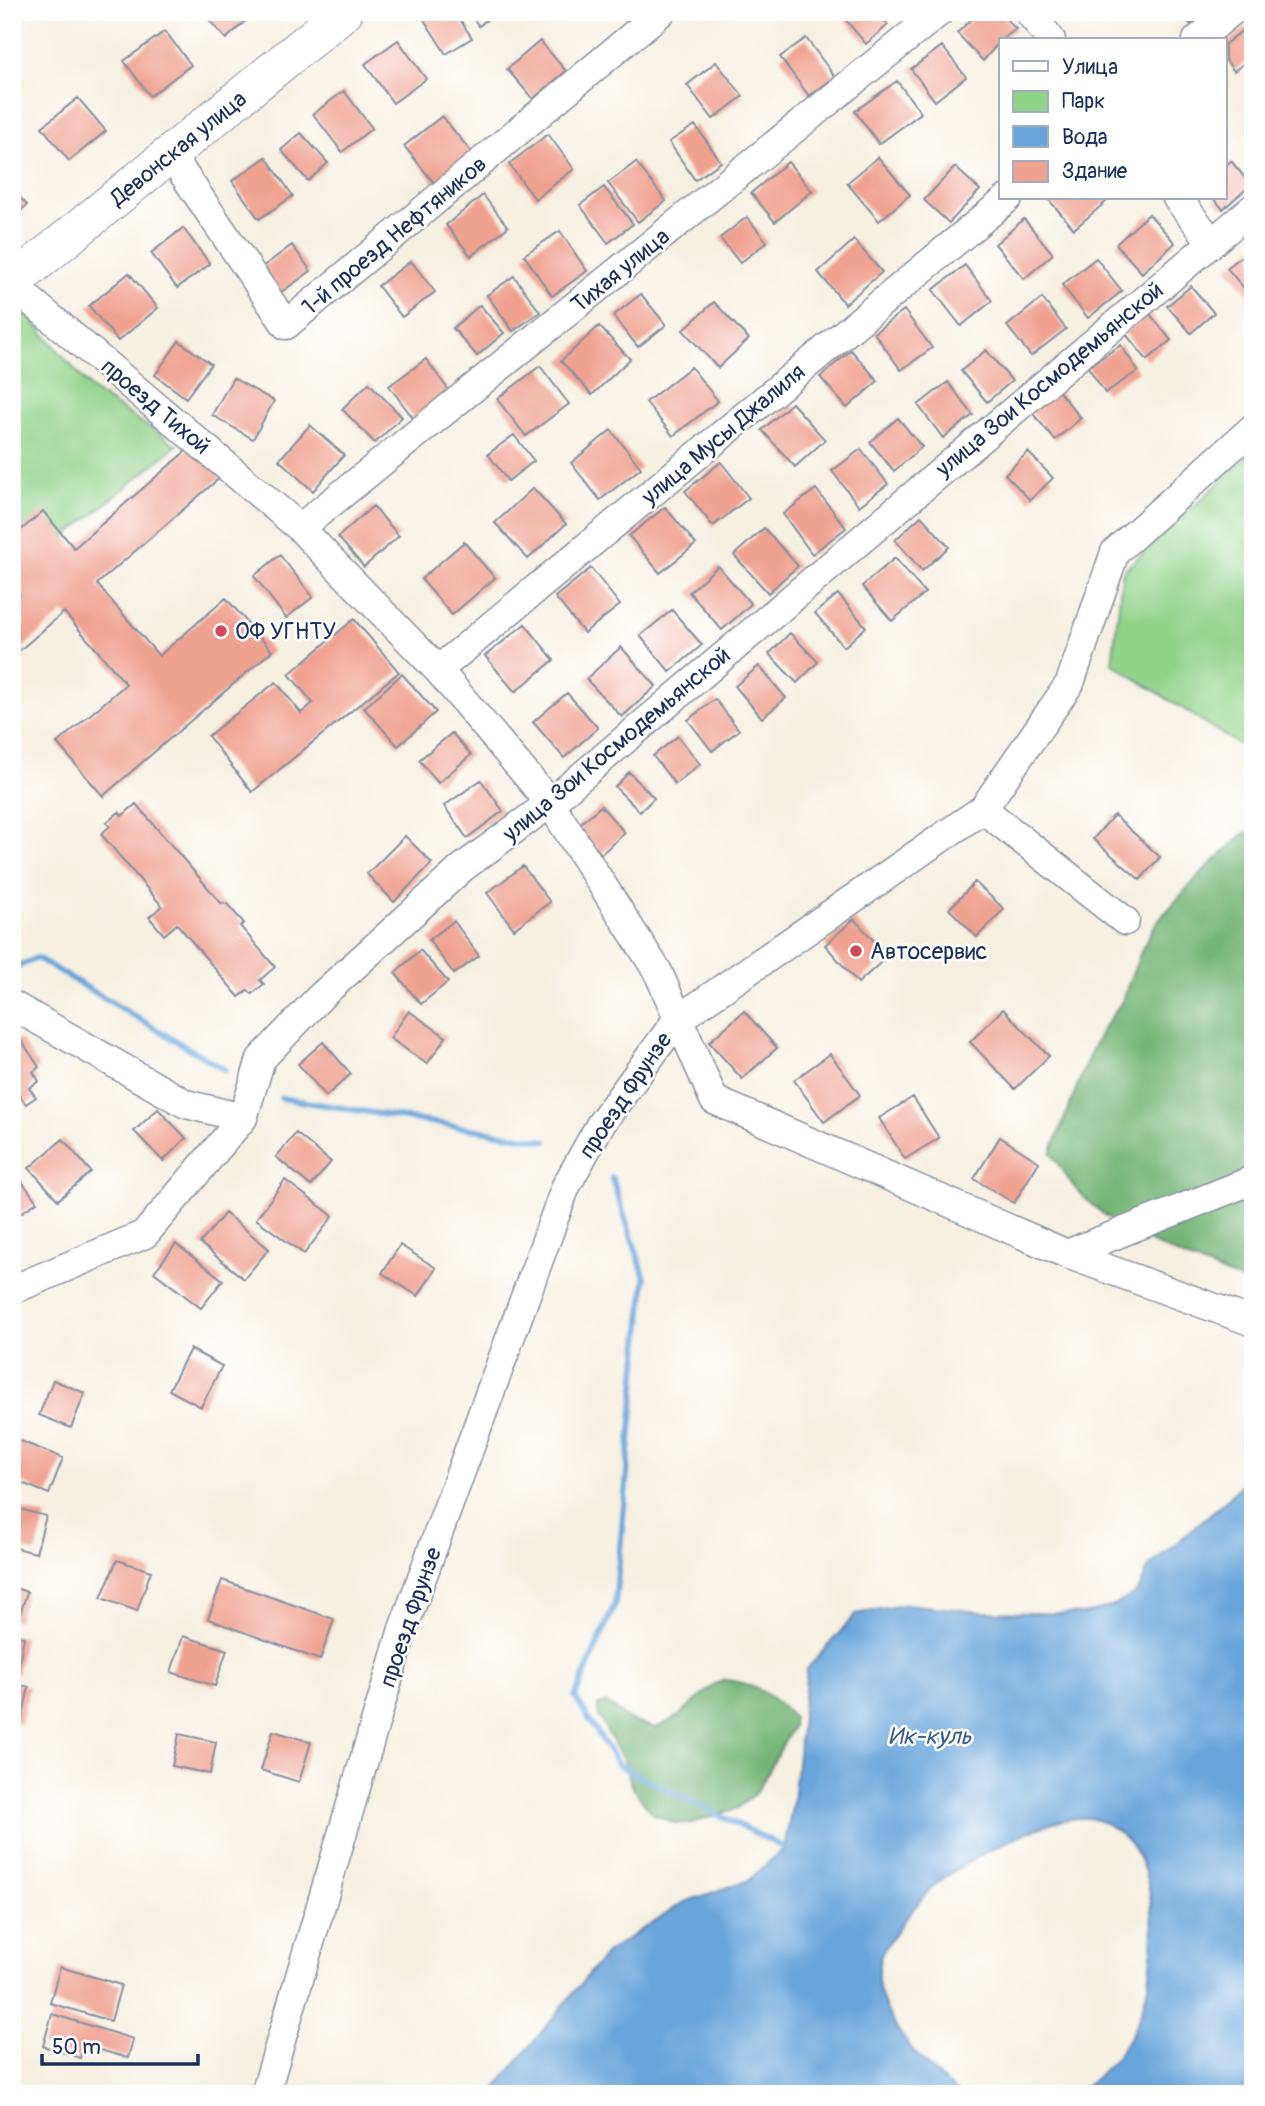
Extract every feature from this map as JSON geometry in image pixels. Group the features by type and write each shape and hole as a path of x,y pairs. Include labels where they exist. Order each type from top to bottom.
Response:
{"main road":[{"name":"Девонская улица","path":"12,284 170,154 330,16"}],"street":[{"name":"1-й проезд Нефтяников","path":"170,154 286,325 661,12"},
{"name":"Тихая улица","path":"300,528 939,12"},
{"path":"1029,12 1049,38"},
{"path":"1199,38 1231,12"},
{"name":"улица Мусы Джалиля","path":"438,670 1006,200"},
{"path":"1179,200 1211,241"},
{"name":"улица Зои Космодемьянской","path":"12,1290 145,1234 243,1118 261,1059 320,997 462,869 550,803 1253,208"},
{"name":"проезд Тихой","path":"12,284 300,528 438,670 550,803 658,972 714,1100 1067,1254 1253,1322"},
{"name":"проезд Фрунзе","path":"265,2094 403,1629 566,1186 600,1125 677,1020 983,809 1070,683 1115,552 1253,428"},
{"path":"983,809 1125,921"},
{"path":"12,1006 186,1104 243,1118"},
{"path":"1067,1254 1253,1180"}],"green space":[{"path":"21,307 93,391 177,445 12,581 12,314"},
{"path":"1253,452 1253,754 1112,663 1123,571"},
{"path":"1253,832 1253,1285 1158,1246 1113,1221 1076,1189 1051,1153 1089,1056 1103,1028 1121,1003 1142,949 1156,923 1202,872 1245,833"},
{"path":"726,1680 746,1684 763,1692 793,1717 793,1726 757,1792 738,1808 689,1824 674,1823 652,1813 633,1788 623,1760 598,1715 598,1705 606,1703 631,1721 656,1728 679,1716 715,1684"}],"water":[{"name":"Ик-куль","path":"1253,1471 1253,2094 1074,2094 1108,2066 1132,2033 1146,1995 1153,1933 1150,1894 1139,1857 1129,1842 1115,1829 1097,1820 1081,1818 1061,1821 1014,1838 950,1873 923,1898 883,1952 878,1978 890,2017 916,2053 960,2094 491,2094 606,1953 682,1903 749,1880 784,1848 793,1802 807,1669 856,1614 907,1604 980,1612 1083,1614 1111,1607 1138,1592 1149,1566 1229,1498"}],"building":[{"path":"202,12 255,12 226,39"},
{"path":"425,12 455,12 472,38 446,54 421,15"},
{"path":"468,12 496,12 479,26"},
{"path":"839,12 877,12 888,25 866,44"},
{"path":"979,12 999,12 1016,29 1004,38 999,38 999,42 983,61 957,33"},
{"path":"1180,12 1205,12 1191,25"},
{"path":"1247,27 1253,35 1253,56 1234,71 1226,60 1226,43"},
{"path":"165,31 191,65 150,96 124,61"},
{"path":"806,38 835,77 809,96 780,57"},
{"path":"398,40 426,79 393,103 365,64"},
{"path":"540,41 566,71 533,99 507,69"},
{"path":"942,46 966,77 935,101 911,69"},
{"path":"716,62 743,96 713,119 687,85"},
{"path":"897,81 921,113 879,144 855,111"},
{"path":"344,91 372,128 342,152 313,114"},
{"path":"78,98 106,131 69,161 42,127"},
{"path":"442,116 473,154 435,184 404,146"},
{"path":"695,125 721,162 695,180 669,142"},
{"path":"301,133 328,163 308,181 281,150"},
{"path":"548,134 574,169 535,199 509,164"},
{"path":"266,157 293,196 259,219 232,181"},
{"path":"878,157 910,195 879,221 847,183"},
{"path":"1231,161 1251,185 1223,209 1215,200 1226,200 1226,165"},
{"path":"636,162 666,201 638,222 608,183"},
{"path":"788,162 812,191 775,222 751,193"},
{"path":"955,167 980,190 949,223 924,200"},
{"path":"604,187 633,224 608,243 580,205"},
{"path":"12,189 27,205 12,219"},
{"path":"483,195 508,227 471,256 446,225"},
{"path":"1049,200 1107,201 1074,229"},
{"path":"1149,214 1175,243 1142,273 1116,244"},
{"path":"747,217 767,242 740,263 720,238"},
{"path":"1024,219 1053,254 1024,279 995,244"},
{"path":"183,228 210,264 177,288 151,253"},
{"path":"560,231 587,271 552,296 524,255"},
{"path":"854,240 882,272 845,304 818,272"},
{"path":"292,245 311,271 280,293 261,268"},
{"path":"1253,247 1253,294 1250,296 1227,268"},
{"path":"1096,258 1122,291 1088,318 1062,285"},
{"path":"411,261 435,292 402,317 378,286"},
{"path":"965,265 992,301 961,326 933,290"},
{"path":"129,273 158,308 118,341 89,306"},
{"path":"514,276 540,312 513,331 487,295"},
{"path":"1191,286 1214,313 1191,333 1167,306"},
{"path":"641,294 666,325 638,347 613,316"},
{"path":"1042,298 1066,329 1031,356 1007,326"},
{"path":"714,302 749,339 718,368 683,330"},
{"path":"480,305 504,333 477,356 453,328"},
{"path":"904,310 932,348 901,370 874,333"},
{"path":"1149,313 1171,340 1147,360 1124,332"},
{"path":"599,326 630,359 592,395 561,361"},
{"path":"179,341 211,364 186,398 155,375"},
{"path":"1121,345 1138,371 1105,393 1088,367"},
{"path":"851,350 878,381 847,408 820,377"},
{"path":"986,350 1012,381 987,402 961,371"},
{"path":"426,359 450,392 414,419 389,386"},
{"path":"540,366 569,404 526,436 497,399"},
{"path":"691,367 718,401 673,436 646,402"},
{"path":"233,378 274,401 253,439 212,415"},
{"path":"948,382 973,415 943,438 918,405"},
{"path":"369,383 402,417 375,443 342,409"},
{"path":"1055,387 1081,418 1055,440 1029,409"},
{"path":"792,403 825,440 795,467 762,430"},
{"path":"898,418 922,447 894,471 870,442"},
{"path":"310,425 344,455 313,491 279,460"},
{"path":"611,430 641,468 600,500 571,463"},
{"path":"514,435 534,461 508,481 488,454"},
{"name":"ОФ УГНТУ","path":"194,444 222,476 97,584 159,656 226,598 272,651 103,796 57,743 126,684 64,612 12,657 12,602 20,595 12,586 12,538 43,511 74,548"},
{"path":"861,449 888,484 859,506 832,471"},
{"path":"1028,452 1053,478 1030,500 1005,474"},
{"path":"721,462 749,498 713,526 685,491"},
{"path":"533,488 566,524 528,559 495,523"},
{"path":"816,489 846,528 812,554 783,514"},
{"path":"373,506 399,536 364,567 338,537"},
{"path":"665,507 696,544 660,573 629,536"},
{"path":"921,516 949,547 922,571 895,540"},
{"path":"764,528 798,566 768,593 734,555"},
{"path":"464,542 495,578 452,615 421,579"},
{"path":"280,555 313,597 286,618 254,576"},
{"path":"895,558 925,593 892,621 862,586"},
{"path":"718,566 751,604 722,630 689,592"},
{"path":"591,568 620,605 584,633 555,597"},
{"path":"838,594 866,627 844,647 815,613"},
{"path":"672,610 702,645 670,672 640,636"},
{"path":"354,619 399,672 252,792 208,736 276,682 301,713 313,703 289,674"},
{"path":"525,624 554,660 515,692 485,656"},
{"path":"790,633 818,662 797,683 769,654"},
{"path":"621,647 656,686 622,717 586,679"},
{"path":"759,666 786,698 762,718 735,686"},
{"path":"402,674 436,712 398,746 364,708"},
{"path":"567,693 598,728 564,758 533,722"},
{"path":"715,699 739,730 712,751 688,720"},
{"path":"452,733 471,755 438,783 419,760"},
{"path":"678,736 700,764 675,784 653,756"},
{"path":"629,772 654,798 640,812 615,787"},
{"path":"481,780 503,811 467,838 444,806"},
{"path":"136,804 221,903 227,904 244,923 240,926 275,967 260,980 264,984 252,994 248,990 239,997 177,924 164,935 149,917 162,906 101,834 110,826 106,823 119,812 122,816"},
{"path":"601,806 625,833 601,854 577,826"},
{"path":"1114,815 1160,857 1140,880 1093,839"},
{"path":"405,836 432,863 394,902 367,874"},
{"path":"523,866 550,902 514,929 487,893"},
{"path":"975,882 1004,909 977,937 949,909"},
{"name":"Автосервис","path":"854,919 888,956 858,983 825,945"},
{"path":"454,921 479,956 454,974 429,940"},
{"path":"420,950 448,982 421,1004 395,973"},
{"path":"1003,1009 1049,1056 1015,1089 970,1042"},
{"path":"409,1011 446,1037 427,1064 390,1038"},
{"path":"744,1011 777,1048 742,1079 709,1042"},
{"path":"21,1040 39,1067 33,1072 39,1081 29,1088 36,1097 26,1104 12,1085 12,1041"},
{"path":"323,1042 351,1074 326,1096 298,1064"},
{"path":"830,1054 860,1095 824,1122 794,1080"},
{"path":"913,1097 939,1138 905,1159 879,1118"},
{"path":"158,1109 186,1138 163,1161 134,1131"},
{"path":"296,1133 331,1162 311,1186 276,1157"},
{"path":"1000,1137 1039,1162 1014,1203 974,1179"},
{"path":"63,1139 91,1172 58,1200 29,1168"},
{"path":"12,1168 37,1202 12,1219"},
{"path":"285,1180 333,1216 304,1254 256,1219"},
{"path":"225,1213 269,1249 244,1279 200,1243"},
{"path":"176,1244 223,1280 201,1308 154,1272"},
{"path":"400,1245 436,1268 418,1296 382,1273"},
{"path":"190,1349 222,1366 201,1407 169,1390"},
{"path":"53,1380 85,1393 71,1428 39,1415"},
{"path":"18,1440 63,1458 49,1494 12,1479 12,1455"},
{"path":"12,1507 46,1516 36,1553 12,1547"},
{"path":"117,1560 151,1571 137,1611 101,1598"},
{"path":"222,1580 334,1619 320,1660 208,1619"},
{"path":"12,1587 27,1592 18,1621 12,1619"},
{"path":"12,1635 24,1637 17,1674 12,1673"},
{"path":"183,1636 227,1650 215,1686 171,1672"},
{"path":"12,1683 29,1687 21,1724 12,1722"},
{"path":"273,1731 311,1742 299,1782 261,1770"},
{"path":"179,1734 216,1742 210,1774 172,1766"},
{"path":"60,1967 121,1985 111,2021 50,2003"},
{"path":"52,2014 133,2039 128,2058 83,2045 80,2058 43,2046"}],"waterway":[{"path":"12,969 37,958 225,1070"},
{"path":"281,1098 546,1141"},
{"path":"612,1178 645,1278 615,1604 575,1697 618,1765 789,1850"}],"place":[{"name":"ОФ УГНТУ","path":"221,631"},
{"name":"Автосервис","path":"856,951"}]}
